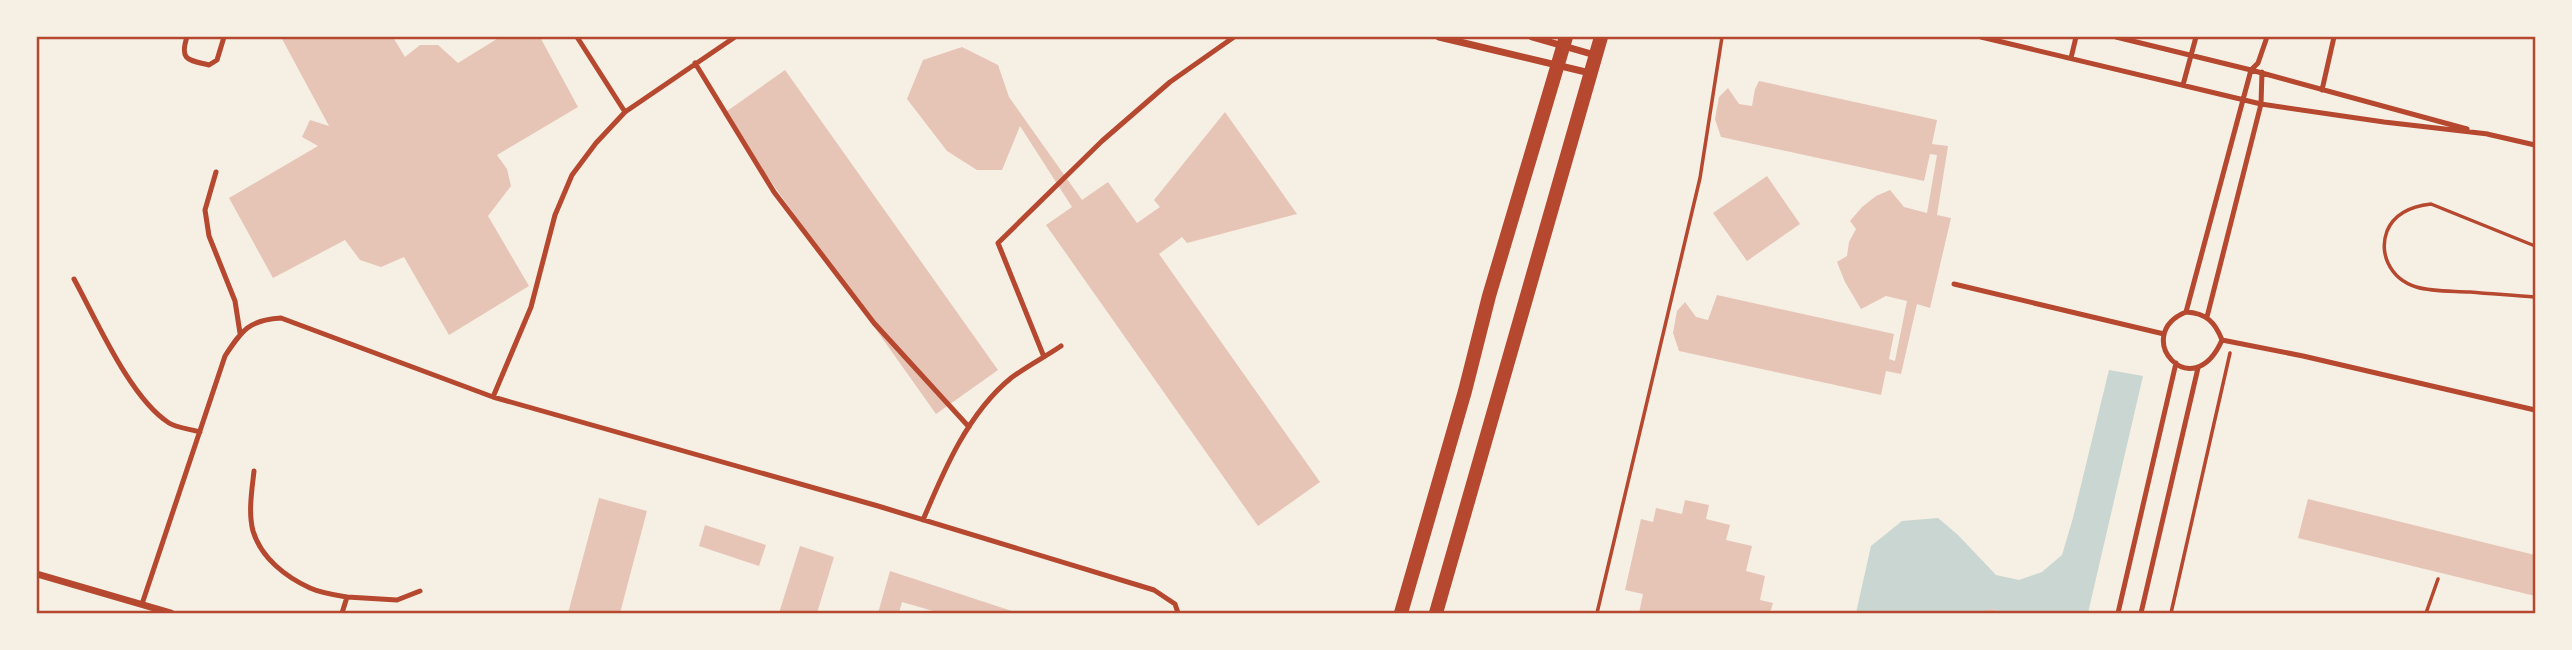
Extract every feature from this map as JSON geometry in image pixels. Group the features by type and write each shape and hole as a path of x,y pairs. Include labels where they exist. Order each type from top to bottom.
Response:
{"main road":[{"path":"1436,613 1601,37"},
{"path":"1401,613 1465,391 1489,296 1565,41"}],"street":[{"path":"1439,37 1591,73"},
{"path":"1532,37 1565,41 1596,55"},
{"path":"37,574 171,613"}],"lane":[{"path":"187,37 183,50 185,56 209,65 217,60 224,37"},
{"path":"578,37 625,112"},
{"path":"493,397 531,307 555,215 572,175 596,143 625,112 735,37"},
{"path":"1044,357 998,243 1112,133 1170,82 1234,37"},
{"path":"1981,37 2261,104 2488,134"},
{"path":"2071,58 2076,37"},
{"path":"2116,37 2535,145"},
{"path":"2183,85 2196,37"},
{"path":"2186,312 2251,70 2258,63 2267,37"},
{"path":"2322,90 2334,37"},
{"path":"2207,317 2261,104 2263,73 2258,63"},
{"path":"695,64 774,192 874,323 969,427"},
{"path":"216,172 205,210 209,236 235,301 240,333"},
{"path":"74,279 132,385 148,407 172,425 200,432"},
{"path":"1954,284 2164,334"},
{"path":"2186,312 2197,312 2207,317 2215,325 2222,341 2215,356 2198,368 2186,368 2176,363 2168,356 2164,345 2164,334 2169,323 2186,312"},
{"path":"142,604 225,356 240,333 259,319 281,318 493,397 923,520 1154,590 1175,604 1178,613"},
{"path":"2222,341 2304,356 2535,410"},
{"path":"923,520 961,440 985,405 1011,379 1061,346"},
{"path":"2118,613 2176,363"},
{"path":"2141,613 2198,368"},
{"path":"254,471 251,506 253,530 263,553 279,569 311,589 347,597 397,600 420,592"},
{"path":"342,613 347,597"}],"path":[{"path":"1597,613 1700,178 1722,37"},
{"path":"2535,246 2431,204 2415,205 2399,214 2389,227 2384,241 2385,256 2392,270 2401,281 2419,288 2535,297"},
{"path":"2171,613 2232,342"},
{"path":"2426,613 2438,579"}],"shaded area":[{"path":"2109,370 2143,376 2088,613 2005,613 1992,609 1977,613 1856,613 1871,546 1902,521 1938,518 1996,575 2019,580 2042,572 2062,555"}],"building":[{"path":"281,37 393,37 405,57 420,45 438,45 458,63 500,37 540,37 578,107 497,155 507,169 511,186 488,216 529,286 449,335 404,257 381,267 360,260 345,240 273,278 229,198 318,146 302,137 310,120 329,126"},
{"path":"962,47 998,65 1009,97 1082,200 1108,182 1137,223 1160,207 1154,200 1225,112 1297,214 1187,243 1182,237 1159,254 1320,482 1258,526 1046,225 1072,207 1020,126 1002,170 977,170 947,151 907,99 923,60"},
{"path":"785,70 998,370 936,414 723,114"},
{"path":"1759,81 1937,120 1932,144 1948,146 1937,215 1951,218 1930,308 1917,304 1901,374 1886,371 1881,395 1679,351 1673,333 1677,311 1685,302 1696,317 1708,320 1717,295 1894,334 1889,359 1895,361 1907,301 1886,296 1861,309 1837,262 1847,256 1849,242 1856,229 1850,221 1876,196 1890,190 1904,207 1927,213 1937,155 1930,154 1924,181 1721,137 1715,119 1719,97 1728,88 1739,104 1752,106"},
{"path":"1767,176 1800,224 1747,261 1713,213"},
{"path":"599,498 647,511 620,613 568,613"},
{"path":"2308,499 2535,555 2535,596 2298,538"},
{"path":"1685,500 1709,505 1706,519 1730,525 1726,540 1752,546 1746,571 1765,576 1760,600 1773,603 1770,613 1639,613 1643,594 1625,590 1641,519 1653,522 1656,508 1682,514"},
{"path":"705,525 766,545 759,566 699,546"},
{"path":"800,546 834,557 817,613 779,613"},
{"path":"890,571 1018,613 940,613 902,602 899,613 878,613"},
{"path":"1992,609 2004,613 1978,613 1978,612"}]}
